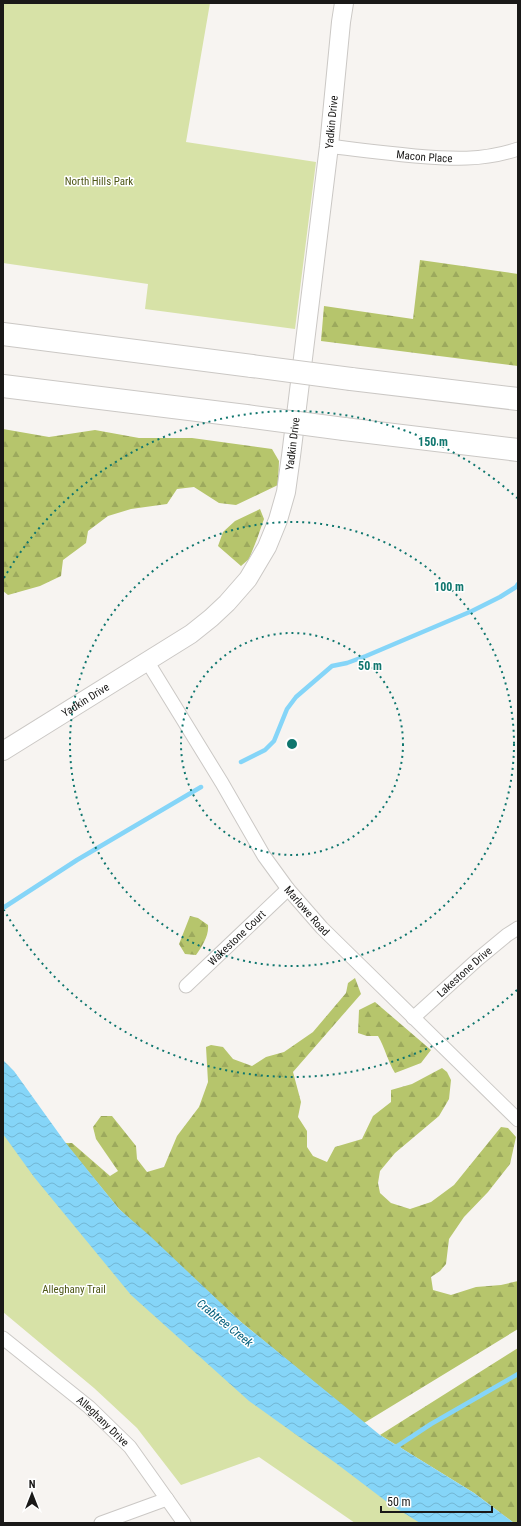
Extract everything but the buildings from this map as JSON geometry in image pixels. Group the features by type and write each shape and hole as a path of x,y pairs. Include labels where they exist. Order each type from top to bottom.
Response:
{"highway":[{"path":"3,334 518,400"},
{"path":"3,386 518,450"}],"street":[{"name":"Yadkin Drive","path":"3,751 191,634 227,603 248,579 267,547 278,520 286,492 329,146 344,3"},
{"name":"Macon Place","path":"329,146 465,160 504,154 518,149"},
{"name":"Marlowe Road","path":"147,661 222,783 264,856 288,889 322,928 518,1120"},
{"name":"Wakestone Court","path":"186,986 288,889"},
{"name":"Lakestone Drive","path":"413,1018 478,959 507,935 518,928"},
{"name":"Alleghany Drive","path":"3,1338 89,1407 130,1447 184,1523"},
{"path":"101,1523 167,1499"}],"green space":[{"name":"North Hills Park","path":"3,3 210,3 186,142 316,162 295,329 145,309 148,284 3,263"},
{"path":"420,260 518,274 518,366 321,341 324,306 413,319"},
{"path":"3,429 49,437 95,430 139,438 192,438 272,449 279,461 278,485 236,505 219,503 194,487 177,489 167,504 131,509 108,516 88,531 86,543 63,560 61,576 40,586 8,595 3,591"},
{"path":"260,509 264,519 249,559 241,566 218,546 223,532 235,521"},
{"path":"190,916 198,918 208,925 206,937 196,955 185,954 179,944"},
{"path":"355,978 361,994 293,1072 301,1102 298,1117 307,1131 307,1147 313,1156 327,1162 335,1147 362,1139 373,1116 391,1102 391,1090 412,1084 442,1068 447,1072 451,1080 449,1099 439,1116 395,1153 380,1171 378,1183 380,1193 391,1203 410,1209 431,1202 454,1185 501,1127 508,1128 516,1137 510,1164 488,1192 464,1217 449,1239 446,1264 440,1271 431,1277 433,1290 451,1295 476,1287 501,1285 518,1281 518,1329 364,1423 241,1322 119,1209 65,1143 72,1143 110,1176 118,1171 96,1139 93,1127 101,1116 112,1116 136,1146 137,1159 147,1172 164,1167 177,1136 199,1107 208,1082 206,1047 211,1045 223,1047 233,1059 252,1066 266,1057 284,1052 313,1032 346,993 348,983"},
{"path":"375,1002 431,1050 421,1063 395,1073 378,1036 367,1036 358,1033 359,1010"},
{"name":"Alleghany Trail","path":"3,1102 55,1165 468,1523 355,1523 259,1457 181,1485 137,1428 94,1388 3,1312"},
{"path":"518,1348 518,1523 514,1523 474,1493 380,1435"}],"water":[{"name":"Crabtree Creek","path":"3,1060 14,1071 65,1142 119,1209 150,1236 241,1322 380,1435 474,1493 514,1523 420,1523 391,1505 249,1401 131,1295 34,1177 3,1134"}],"waterway":[{"path":"241,762 265,750 274,741 287,709 296,697 332,666 347,663 366,656 472,611 500,597 516,587 518,584"},
{"path":"3,908 77,860 201,787"},
{"path":"393,1449 431,1424 518,1374"}]}
